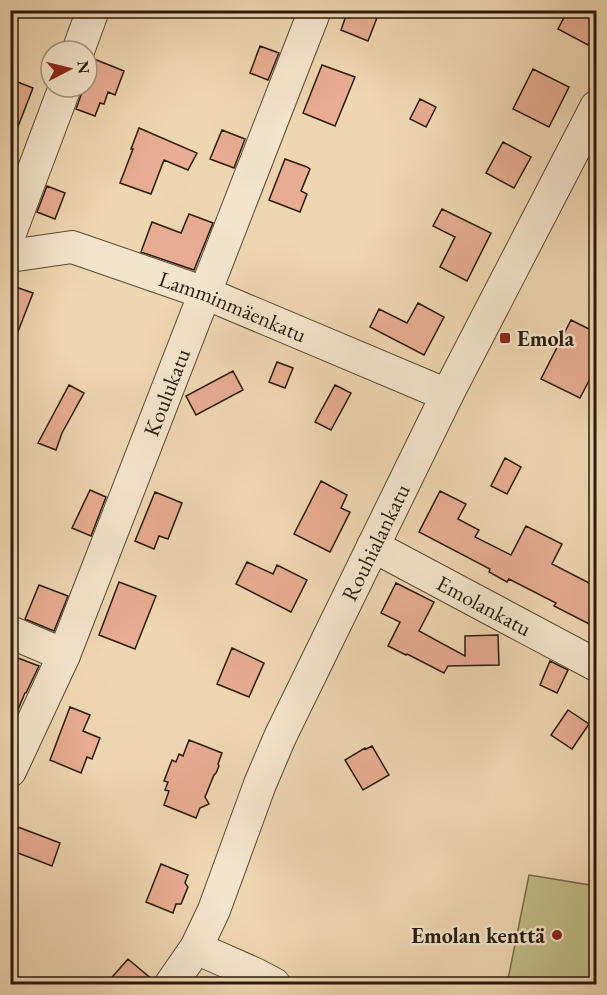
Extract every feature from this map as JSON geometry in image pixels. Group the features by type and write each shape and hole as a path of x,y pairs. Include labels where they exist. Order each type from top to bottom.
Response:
{"street":[{"path":"82,39 93,10"},
{"name":"Koulukatu","path":"10,771 64,655 315,10"},
{"path":"10,232 60,99"},
{"name":"Rouhialankatu","path":"171,984 196,948 214,910 280,736 447,395 597,107"},
{"name":"Lamminmäenkatu","path":"10,256 72,247 205,293 447,395"},
{"name":"Emolankatu","path":"373,546 597,665"},
{"path":"10,632 64,655"},
{"path":"196,948 274,984"}],"shaded area":[{"name":"Emolan kenttä","path":"529,875 596,886 596,984 507,984"}],"building":[{"path":"348,10 380,10 368,41 341,30"},
{"path":"568,10 597,10 597,28 588,45 558,29"},
{"path":"260,46 279,53 268,80 250,73"},
{"path":"99,61 124,71 115,95 108,92 104,104 100,103 95,116 76,109 80,99 99,99"},
{"path":"322,65 355,77 335,126 303,113"},
{"path":"533,69 569,87 549,127 513,109"},
{"path":"10,79 33,88 12,142 10,142"},
{"path":"420,99 436,107 426,127 410,119"},
{"path":"139,128 197,153 188,170 164,160 151,194 120,183"},
{"path":"222,130 245,139 234,168 210,159"},
{"path":"503,142 531,157 514,188 486,173"},
{"path":"285,159 310,169 301,191 307,194 300,212 269,200"},
{"path":"47,186 65,193 55,219 37,212"},
{"path":"442,209 491,233 467,281 440,267 455,237 433,226"},
{"path":"189,214 213,223 194,270 141,252 152,222 181,233"},
{"path":"10,285 33,293 12,347 10,346"},
{"path":"418,303 444,317 424,355 370,327 379,309 407,323"},
{"path":"571,320 597,333 597,365 580,398 541,379"},
{"path":"277,362 293,368 285,388 269,382"},
{"path":"233,371 243,390 196,415 186,396"},
{"path":"69,385 84,393 62,433 56,450 38,443"},
{"path":"335,385 351,393 331,430 315,422"},
{"path":"505,458 521,467 507,494 491,486"},
{"path":"321,481 347,495 341,508 350,512 330,552 294,534"},
{"path":"90,490 106,497 91,536 72,528"},
{"path":"440,491 466,504 458,519 479,530 475,537 511,555 526,526 562,544 552,564 597,587 597,628 554,606 556,603 509,579 507,582 489,572 490,569 419,532"},
{"path":"155,492 182,503 168,539 159,536 154,549 135,541"},
{"path":"247,562 273,574 277,565 307,580 291,612 236,584"},
{"path":"119,582 156,596 135,649 99,635"},
{"path":"396,583 434,602 419,631 465,656 465,636 498,635 499,665 448,666 444,673 388,646 400,622 381,613"},
{"path":"39,585 68,596 54,631 25,619"},
{"path":"232,648 264,663 249,697 217,684"},
{"path":"10,655 39,666 11,726"},
{"path":"550,661 568,670 557,693 540,685"},
{"path":"70,707 90,715 83,731 100,738 92,759 87,757 81,773 50,760"},
{"path":"568,710 589,724 572,749 551,735"},
{"path":"189,740 222,753 219,766 205,797 209,804 200,808 196,818 164,805 169,791 165,790 168,782 164,781 172,760 176,762 179,754 183,756"},
{"path":"372,746 389,775 363,790 345,760"},
{"path":"10,824 60,843 52,866 10,850"},
{"path":"161,864 188,875 185,883 188,887 181,904 176,904 173,913 146,902"},
{"path":"128,959 154,981 153,984 106,984"}],"place":[{"name":"Emola","path":"505,338"},
{"name":"Emolan kenttä","path":"557,935"}]}
